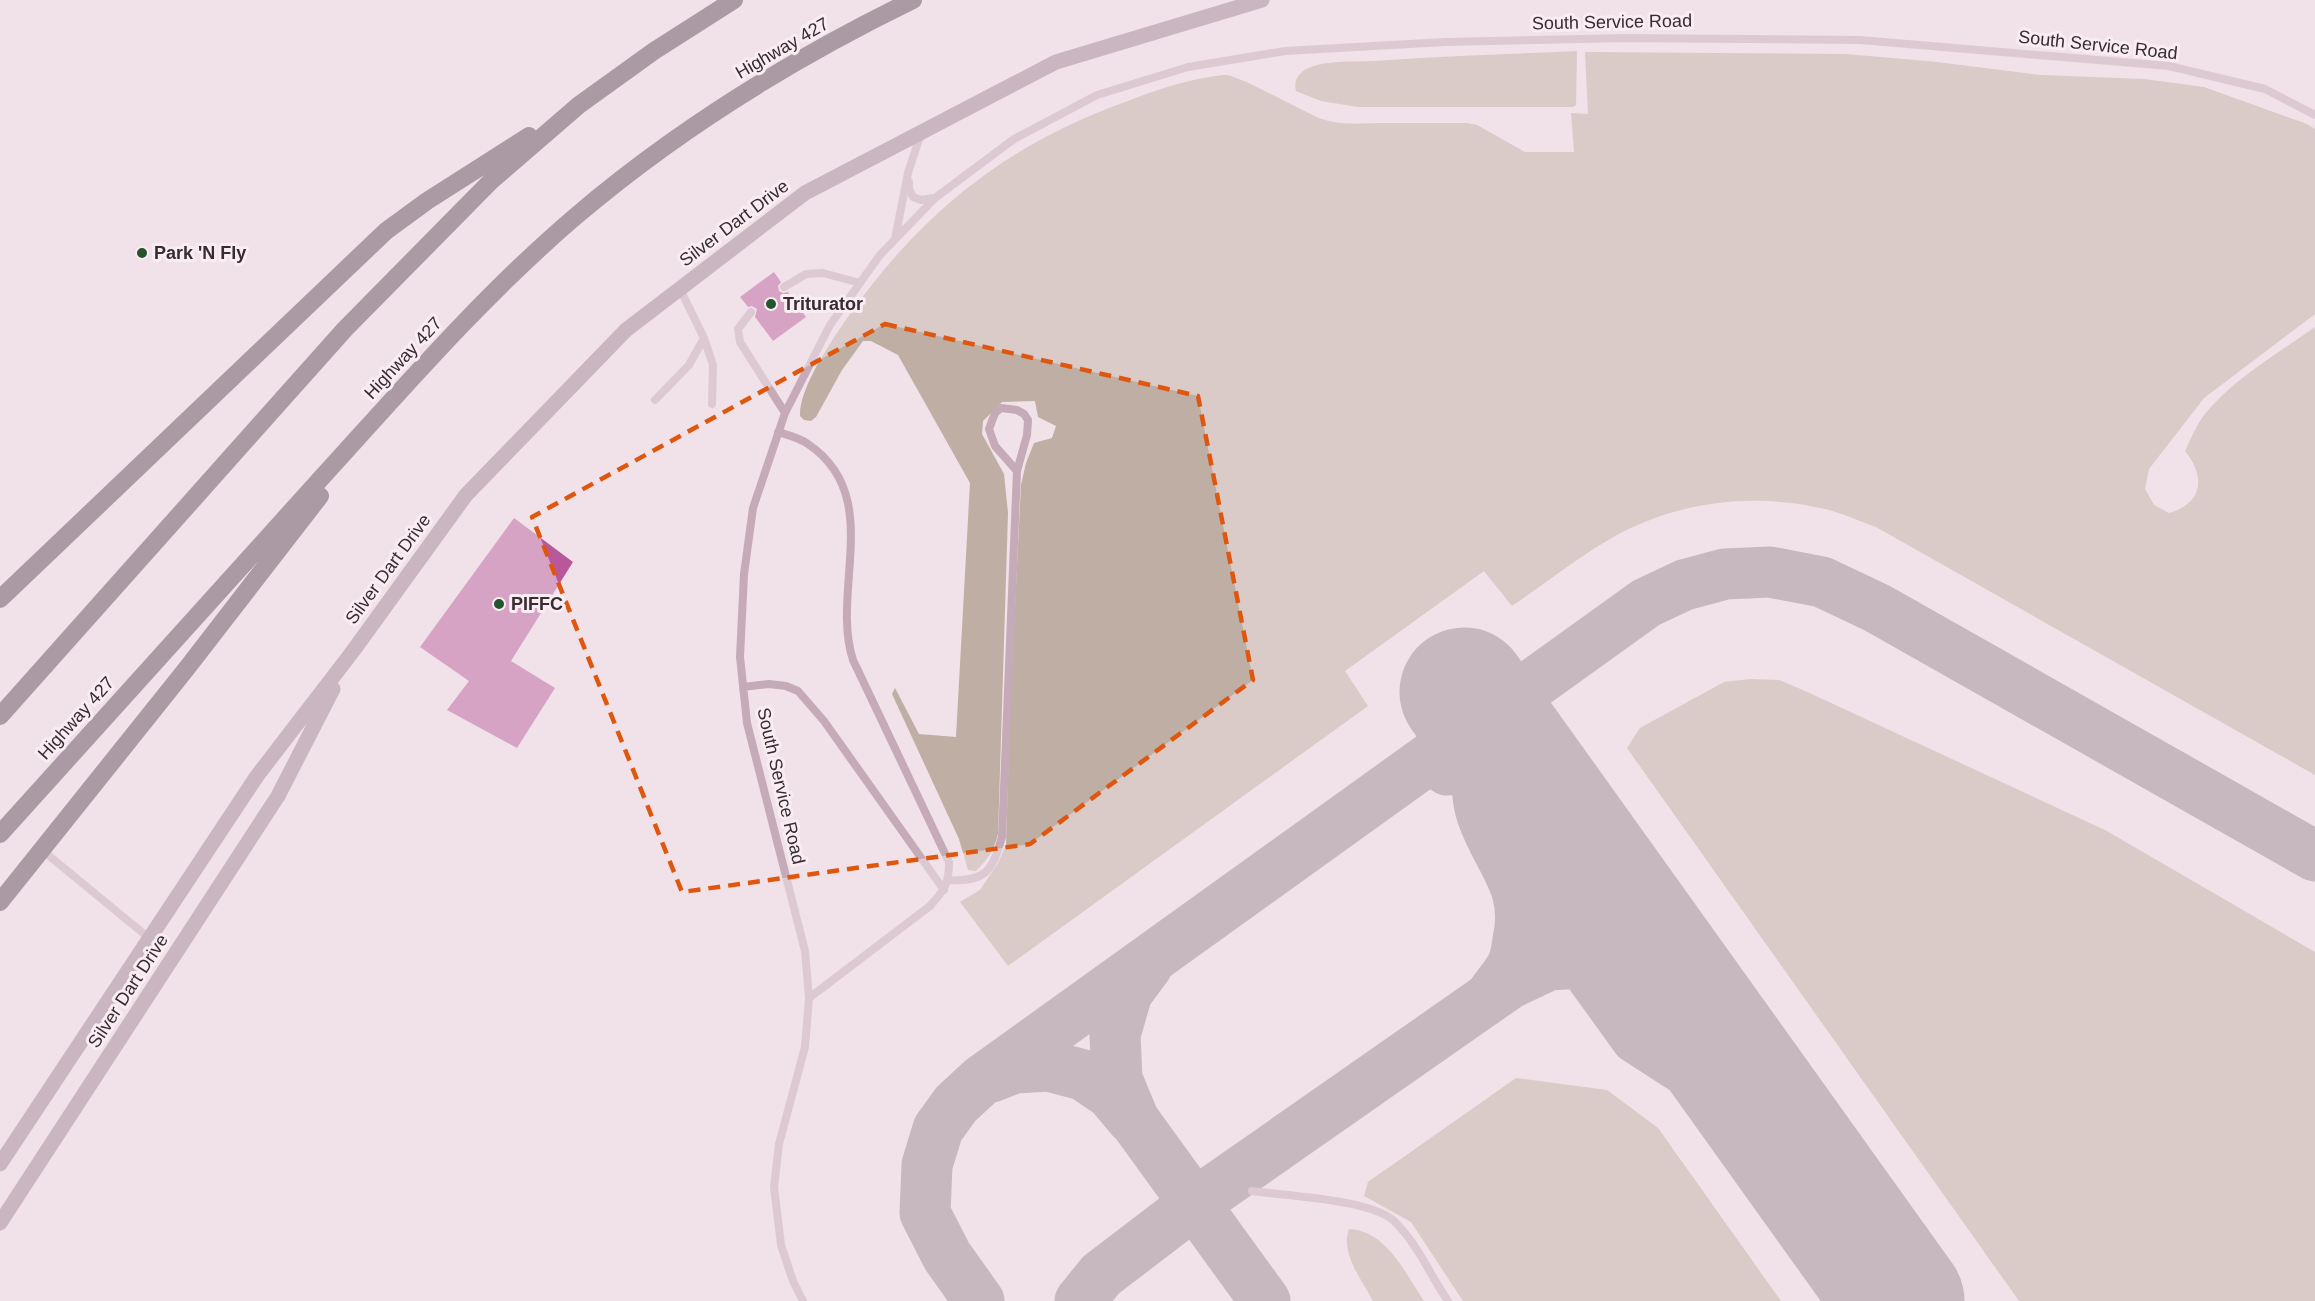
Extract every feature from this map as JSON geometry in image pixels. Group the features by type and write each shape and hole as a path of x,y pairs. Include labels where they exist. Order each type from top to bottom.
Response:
{"highway":[{"path":"0,599 386,231 427,201 579,105 654,51 734,0"},
{"name":"Highway 427","path":"0,834 405,385 527,259 636,169 716,113 805,57 913,0"},
{"path":"0,716 345,329 491,181 579,105"},
{"path":"0,902 187,668 405,385"}],"street":[{"name":"Silver Dart Drive","path":"0,1164 257,776 353,651 466,495 626,330 805,193 1056,62 1262,0"},
{"name":"Silver Dart Drive","path":"0,1222 278,796 353,651"}],"lane":[{"name":"South Service Road","path":"803,1301 780,1245 774,1187 779,1144 805,1047 809,998 805,951 747,723 740,657 744,574 753,508 778,432 785,413 830,324 880,255 935,198 1014,140 1097,95 1188,67 1284,51 1445,42 1624,38 1860,40 2169,66 2265,89 2315,115"},
{"path":"895,240 908,173 921,133"},
{"path":"908,173 909,189 913,197 921,200 935,198"},
{"path":"784,287 806,274 823,273 860,283"},
{"path":"680,289 704,338 713,365 712,404"},
{"path":"751,312 738,329 740,342 785,413"},
{"path":"655,400 689,365 704,338"},
{"path":"949,880 969,881 980,877 989,869 1002,837 1017,471 1028,435 1028,420 1017,410 1001,408 995,413 989,429 995,446 1017,471"},
{"path":"778,432 807,443 824,456 839,480 851,512 852,538 846,613 848,645 949,862 949,880 944,890 930,906 809,998"},
{"path":"743,687 769,684 786,686 798,691 824,721 944,890"},
{"path":"42,850 149,938"},
{"path":"1252,1191 1374,1209 1393,1220 1407,1237 1448,1301"}],"highlighted area":[{"path":"885,324 1198,396 1253,680 1030,844 682,892 532,517"}],"shaded area":[{"path":"1577,51 1576,105 1573,107 1358,107 1321,101 1296,91 1295,87 1298,76 1304,71 1326,63"},
{"path":"1585,52 1846,54 2041,75 2144,79 2204,87 2307,124 2315,129 2315,314 2204,398 2149,469 2145,489 2154,505 2169,513 2189,503 2198,488 2198,479 2192,461 2185,451 2203,417 2222,395 2261,364 2315,327 2315,775 1876,527 1835,512 1801,504 1743,501 1714,504 1658,517 1631,528 1593,549 1512,606 1484,571 1345,671 1368,706 1008,966 960,902 980,890 998,863 1006,845 1021,485 1034,443 1052,438 1056,426 1038,417 1035,401 1002,402 983,421 982,434 1004,474 1008,513 998,834 984,862 976,871 968,870 959,839 892,694 895,688 919,734 956,737 970,483 898,355 871,341 863,341 842,370 816,417 811,421 804,420 800,416 804,395 827,349 868,290 930,221 964,191 1001,164 1040,140 1082,119 1151,92 1224,75 1242,80 1313,115 1337,123 1467,123 1477,125 1525,152 1574,152 1571,113 1588,114"},
{"path":"1750,679 1779,680 1803,690 2105,830 2315,952 2315,1301 2019,1301 1627,748 1640,728 1724,682"},
{"path":"1516,1078 1607,1090 1658,1128 1781,1301 1463,1301 1411,1222 1364,1196 1368,1182"},
{"path":"1349,1229 1374,1237 1384,1245 1402,1266 1424,1301 1373,1301 1350,1257 1347,1247"}],"building":[{"name":"Triturator","path":"774,272 781,282 778,286 779,291 788,292 806,317 773,341 755,317 757,309 752,306 748,307 740,297"},
{"name":"PIFFC","path":"514,518 573,562 511,661 555,688 517,748 447,710 469,681 420,647"}],"taxiway":[{"path":"979,1301 947,1256 925,1213 927,1165 938,1129 956,1104 982,1080 1646,603 1684,585 1725,574 1770,572 1822,582 1877,608 2315,856"},
{"path":"1490,997 1514,960 1521,921 1516,889 1482,815 1478,786 1479,771 1488,742 1511,704"},
{"path":"1447,770 1485,772 1541,798"},
{"path":"1496,844 1636,1038 1780,1131"},
{"path":"1080,1301 1101,1275 1194,1204 1509,984 1549,965 1594,962 1632,971 1659,984 1701,1021"},
{"path":"1147,966 1127,993 1115,1035 1117,1079 1134,1120 1265,1301"},
{"path":"991,1077 1015,1068 1049,1066 1083,1075 1111,1094 1132,1119"}],"runway":[{"path":"1464,692 1900,1301"}],"place":[{"name":"Park 'N Fly","path":"142,253"},
{"name":"Triturator","path":"771,304"},
{"name":"PIFFC","path":"499,604"}]}
